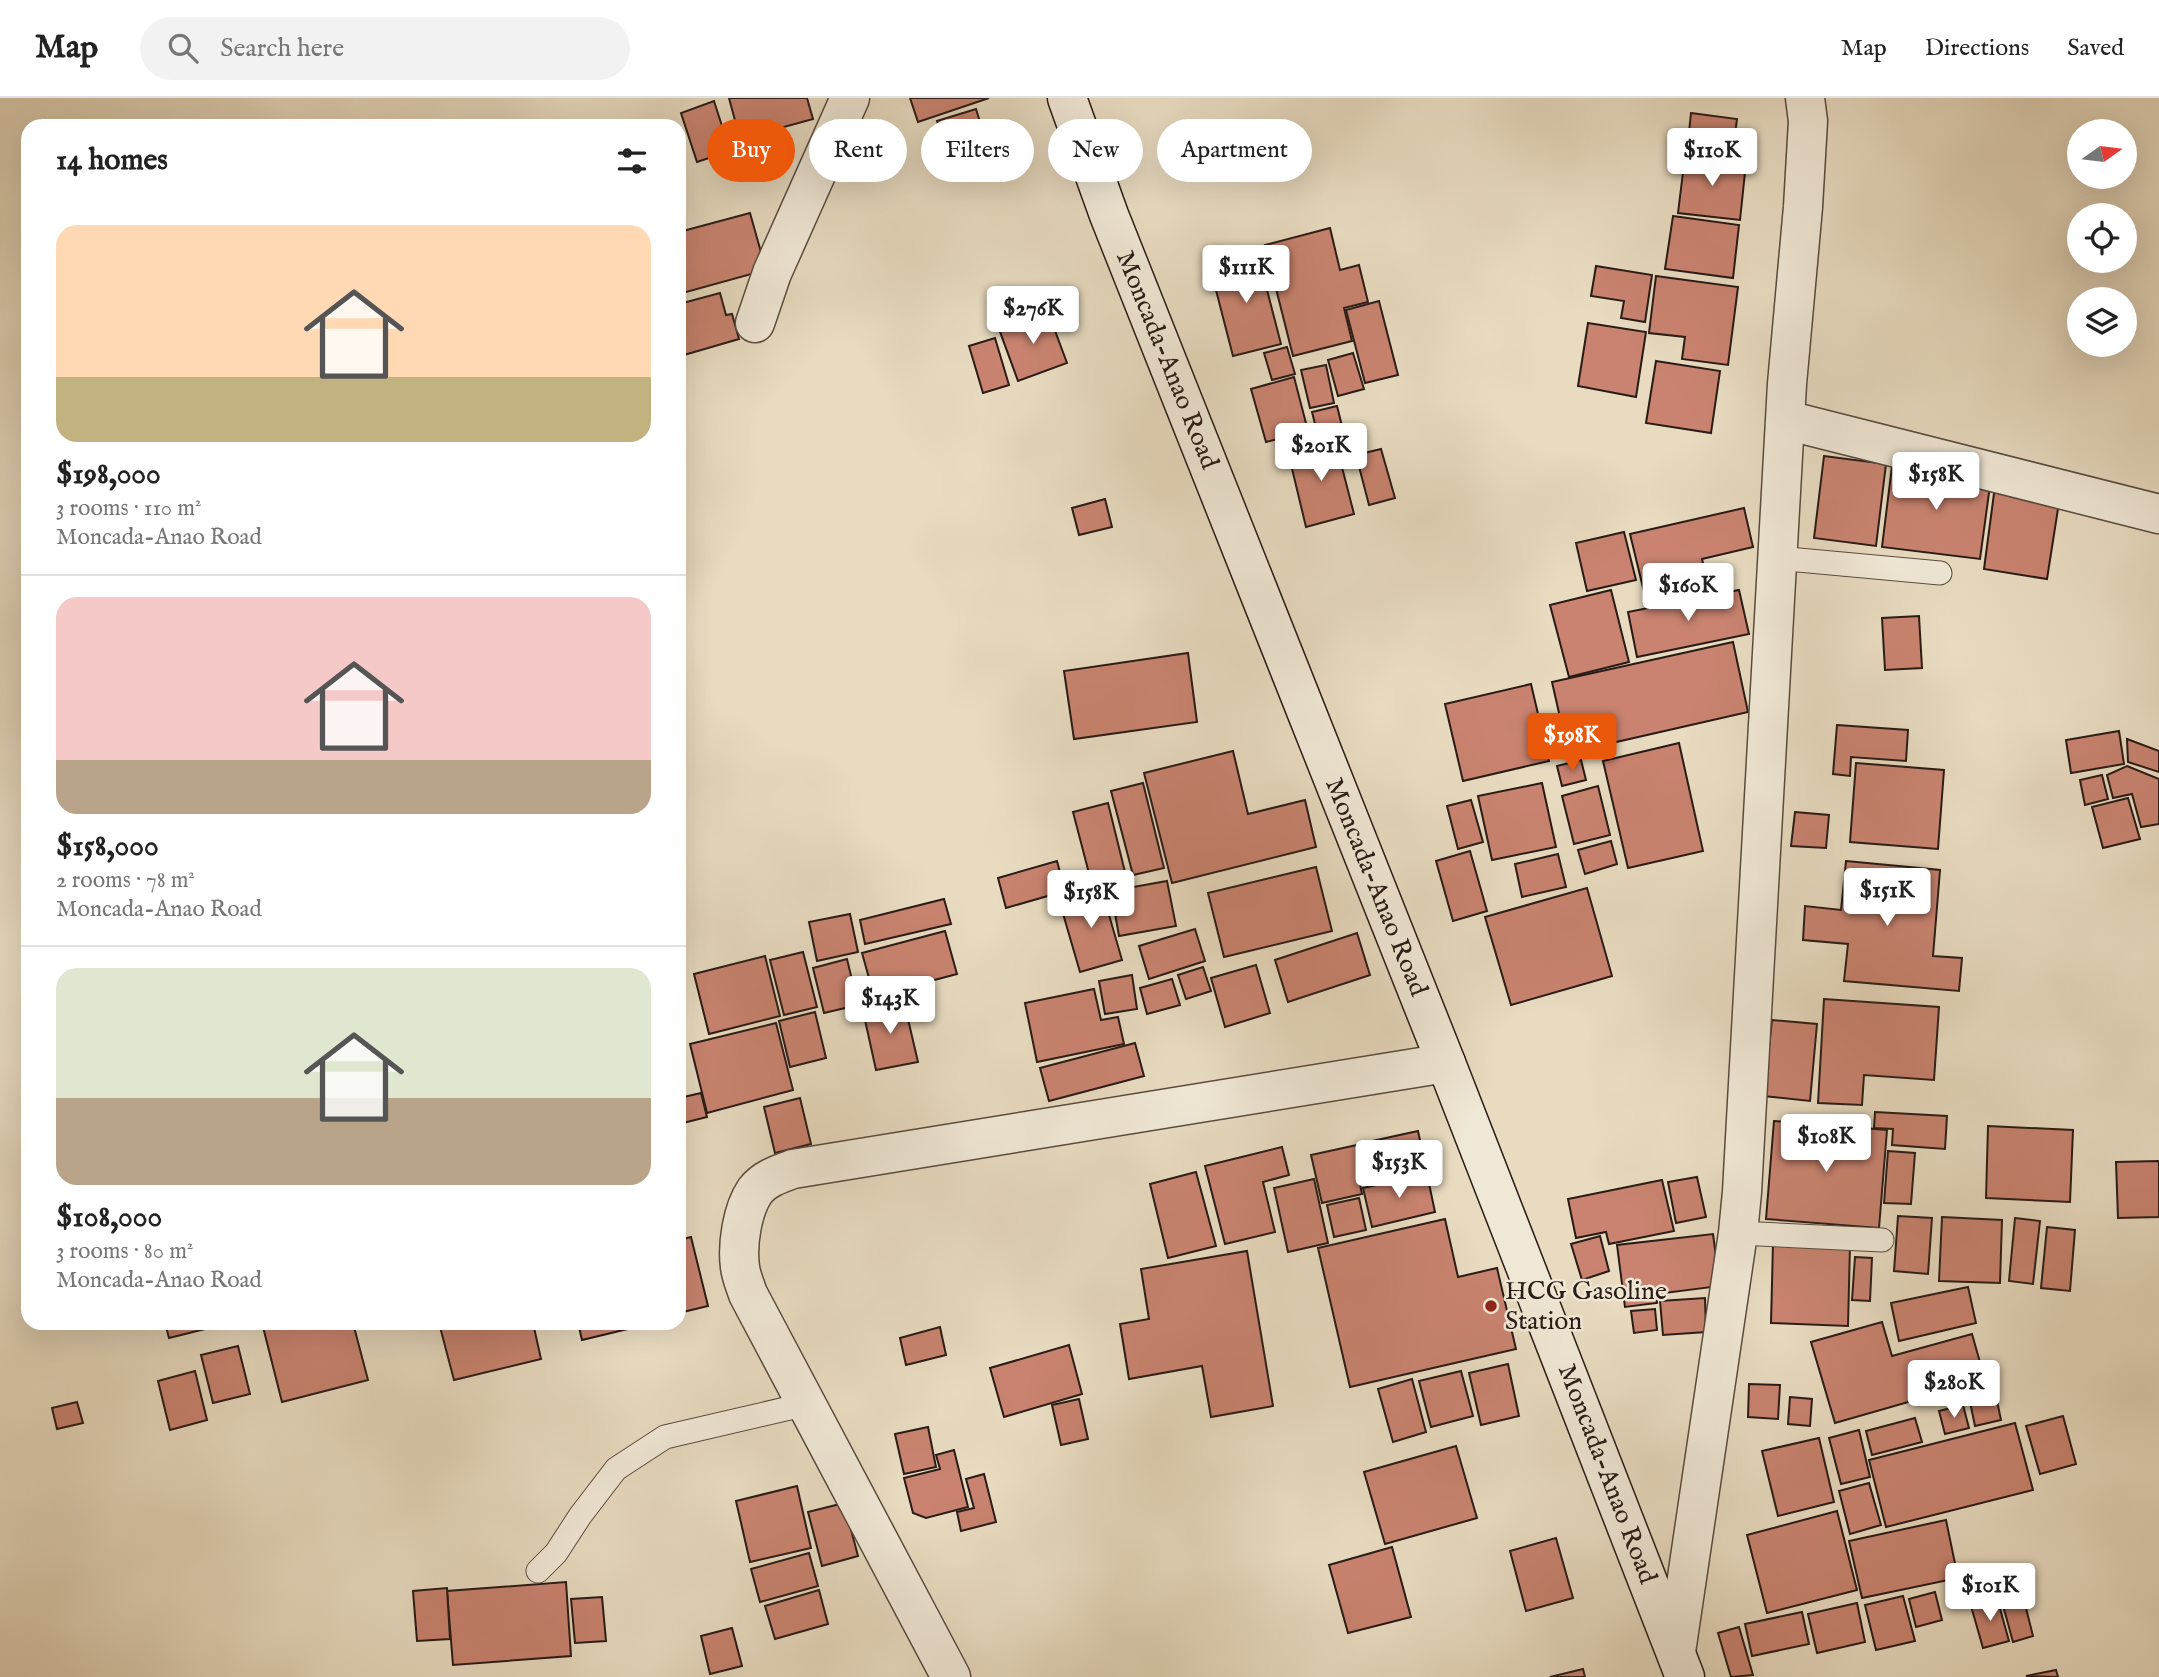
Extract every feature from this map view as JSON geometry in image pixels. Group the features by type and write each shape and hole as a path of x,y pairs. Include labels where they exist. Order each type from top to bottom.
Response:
{"street":[{"path":"755,323 772,273 850,98"},
{"name":"Moncada-Anao Road","path":"1067,98 1110,215 1681,1665"},
{"path":"1681,1665 1742,1192 1777,558 1805,182 1808,121 1805,98"},
{"path":"1786,420 2159,514"},
{"path":"951,1677 748,1294 740,1267 741,1237 746,1212 755,1191 772,1176 793,1169 1446,1063"}],"lane":[{"path":"1777,558 1940,572"},
{"path":"1738,1233 1882,1240"},
{"path":"538,1571 556,1553 616,1469 665,1437 807,1404"}],"building":[{"path":"729,98 807,98 813,119 795,124 795,119 735,119"},
{"path":"910,98 989,98 921,119 918,122"},
{"path":"714,101 720,119 707,119 707,159 697,162 686,128 686,119 683,119 681,113"},
{"path":"976,109 979,119 944,119"},
{"path":"1691,113 1737,119 1732,157 1687,151"},
{"path":"1685,156 1746,163 1740,220 1678,213"},
{"path":"750,213 766,270 686,292 686,230"},
{"path":"1673,216 1739,225 1733,278 1665,269"},
{"path":"1330,228 1340,270 1359,265 1368,302 1344,308 1352,341 1293,356 1265,245"},
{"path":"1258,255 1281,344 1233,356 1210,267"},
{"path":"1596,266 1652,275 1645,322 1621,318 1624,301 1591,296"},
{"path":"1656,276 1738,287 1728,365 1682,359 1685,337 1649,333"},
{"path":"720,293 726,315 732,314 739,339 686,354 686,302"},
{"path":"1379,301 1398,375 1365,383 1346,310"},
{"path":"1048,312 1067,363 1018,381 999,329"},
{"path":"1588,323 1646,332 1636,397 1578,386"},
{"path":"995,338 1009,385 983,393 969,346"},
{"path":"1287,347 1295,374 1272,380 1264,353"},
{"path":"1353,353 1364,389 1338,396 1328,360"},
{"path":"1656,361 1720,371 1711,433 1646,423"},
{"path":"1326,365 1334,403 1310,408 1301,370"},
{"path":"1294,377 1308,431 1266,442 1251,389"},
{"path":"1337,406 1343,430 1318,436 1312,412"},
{"path":"1335,440 1354,514 1306,527 1288,452"},
{"path":"1381,449 1395,498 1369,505 1356,455"},
{"path":"1824,456 1886,464 1876,546 1814,538"},
{"path":"1892,466 1991,478 1980,559 1882,547"},
{"path":"1995,486 2060,496 2047,579 1984,569"},
{"path":"1105,499 1112,527 1079,535 1072,508"},
{"path":"1744,508 1753,547 1702,559 1707,581 1645,596 1630,534"},
{"path":"1624,532 1636,580 1587,591 1576,543"},
{"path":"1611,590 1629,662 1569,677 1550,605"},
{"path":"1739,590 1749,634 1637,657 1628,612"},
{"path":"1919,616 1922,668 1885,670 1882,618"},
{"path":"1733,642 1748,712 1568,753 1552,682"},
{"path":"1188,653 1197,722 1074,739 1064,671"},
{"path":"1531,684 1549,761 1463,781 1445,704"},
{"path":"1837,725 1908,730 1906,761 1851,757 1850,776 1833,774"},
{"path":"2119,731 2124,764 2071,773 2066,740"},
{"path":"2127,739 2159,751 2159,772 2128,762"},
{"path":"1679,743 1703,851 1628,868 1603,761"},
{"path":"1233,751 1248,814 1305,800 1316,847 1172,883 1144,773"},
{"path":"1581,760 1586,780 1562,786 1557,766"},
{"path":"1856,763 1944,770 1938,849 1850,842"},
{"path":"2127,766 2159,779 2159,824 2141,827 2132,794 2113,798 2107,775"},
{"path":"2102,775 2108,799 2085,805 2080,780"},
{"path":"1143,783 1164,868 1133,875 1111,791"},
{"path":"1542,783 1556,847 1492,860 1478,796"},
{"path":"1598,786 1610,835 1574,844 1562,796"},
{"path":"2128,798 2140,839 2103,848 2092,807"},
{"path":"1471,800 1483,842 1458,849 1447,806"},
{"path":"1108,803 1125,872 1091,881 1073,812"},
{"path":"1795,812 1829,815 1826,848 1791,846"},
{"path":"1611,841 1617,864 1585,874 1578,850"},
{"path":"1470,851 1487,911 1453,921 1436,861"},
{"path":"1558,854 1566,887 1522,897 1515,864"},
{"path":"1057,861 1065,891 1006,908 998,878"},
{"path":"1846,861 1940,870 1933,956 1962,958 1959,991 1844,981 1848,944 1803,940 1805,906 1841,910"},
{"path":"1316,867 1332,931 1224,957 1208,893"},
{"path":"1167,881 1176,926 1119,936 1111,891"},
{"path":"1101,887 1122,960 1080,972 1059,900"},
{"path":"1587,888 1612,976 1511,1005 1485,917"},
{"path":"944,899 951,924 865,944 860,920"},
{"path":"850,914 858,952 817,961 809,922"},
{"path":"1195,929 1205,961 1149,979 1139,946"},
{"path":"945,931 957,974 874,996 862,953"},
{"path":"1357,933 1370,975 1288,1002 1275,960"},
{"path":"803,952 817,1007 784,1015 770,960"},
{"path":"765,956 780,1016 709,1034 694,974"},
{"path":"847,959 858,1005 824,1013 813,968"},
{"path":"1256,965 1270,1013 1225,1027 1211,978"},
{"path":"1203,967 1211,991 1186,999 1178,975"},
{"path":"1132,975 1137,1009 1105,1014 1099,981"},
{"path":"1172,979 1180,1005 1147,1014 1140,988"},
{"path":"1094,989 1101,1020 1118,1017 1124,1044 1037,1062 1025,1003"},
{"path":"1824,999 1939,1007 1934,1080 1864,1075 1862,1105 1818,1103"},
{"path":"904,1002 918,1062 876,1070 863,1011"},
{"path":"815,1012 826,1058 790,1067 779,1021"},
{"path":"1772,1020 1817,1024 1810,1101 1764,1096"},
{"path":"776,1023 793,1090 707,1113 690,1044"},
{"path":"1135,1043 1144,1076 1049,1101 1040,1068"},
{"path":"701,1093 707,1117 686,1122 686,1096"},
{"path":"800,1098 811,1144 775,1153 764,1107"},
{"path":"1875,1112 1947,1116 1945,1149 1892,1145 1893,1129 1874,1128"},
{"path":"1774,1121 1887,1130 1879,1228 1766,1219"},
{"path":"1988,1126 2073,1130 2070,1202 1986,1198"},
{"path":"1418,1131 1426,1169 1371,1180 1363,1143"},
{"path":"1357,1145 1365,1177 1359,1179 1362,1194 1322,1203 1311,1155"},
{"path":"1282,1147 1289,1175 1263,1182 1275,1232 1225,1244 1205,1166"},
{"path":"1888,1151 1915,1153 1911,1204 1884,1203"},
{"path":"2159,1161 2159,1217 2118,1218 2116,1162"},
{"path":"1196,1172 1216,1246 1168,1258 1150,1184"},
{"path":"1427,1174 1435,1212 1372,1227 1363,1188"},
{"path":"1697,1177 1706,1217 1676,1223 1668,1182"},
{"path":"1314,1179 1328,1243 1288,1252 1274,1188"},
{"path":"1662,1180 1674,1231 1609,1244 1606,1232 1576,1238 1568,1199"},
{"path":"1359,1198 1366,1230 1334,1237 1327,1205"},
{"path":"1898,1216 1932,1218 1928,1274 1894,1271"},
{"path":"1942,1217 2002,1220 2000,1283 1939,1281"},
{"path":"2015,1218 2040,1221 2033,1284 2009,1281"},
{"path":"1445,1219 1458,1277 1497,1268 1516,1349 1350,1387 1318,1248"},
{"path":"2047,1227 2075,1230 2070,1291 2041,1288"},
{"path":"1713,1234 1720,1286 1656,1294 1657,1303 1625,1307 1617,1245"},
{"path":"1600,1236 1609,1271 1582,1280 1571,1244"},
{"path":"691,1237 708,1306 686,1311 686,1238"},
{"path":"1773,1243 1850,1245 1848,1326 1771,1323"},
{"path":"1247,1251 1273,1406 1211,1417 1202,1366 1129,1379 1120,1324 1149,1319 1141,1269"},
{"path":"1855,1257 1872,1258 1870,1301 1852,1300"},
{"path":"1968,1287 1976,1323 1899,1341 1891,1303"},
{"path":"1705,1298 1706,1332 1663,1335 1660,1301"},
{"path":"1655,1309 1657,1330 1634,1333 1631,1311"},
{"path":"1882,1322 1892,1356 1972,1334 1985,1380 1835,1423 1811,1342"},
{"path":"940,1327 946,1355 906,1365 900,1338"},
{"path":"167,1330 201,1330 169,1338"},
{"path":"264,1330 355,1330 368,1380 282,1402"},
{"path":"441,1330 535,1330 541,1359 454,1380"},
{"path":"580,1330 624,1330 582,1340"},
{"path":"1069,1345 1082,1394 1004,1417 990,1368"},
{"path":"238,1346 250,1394 213,1403 201,1355"},
{"path":"1508,1364 1519,1416 1481,1425 1469,1373"},
{"path":"195,1371 207,1420 170,1430 158,1381"},
{"path":"1461,1371 1473,1416 1431,1427 1419,1381"},
{"path":"1412,1379 1426,1432 1393,1442 1378,1389"},
{"path":"1749,1384 1780,1385 1778,1419 1748,1417"},
{"path":"1996,1396 2001,1420 1975,1426 1970,1402"},
{"path":"1790,1397 1812,1399 1810,1426 1788,1424"},
{"path":"1079,1399 1088,1439 1061,1445 1052,1405"},
{"path":"77,1402 83,1423 57,1429 52,1408"},
{"path":"1963,1405 1969,1428 1945,1434 1939,1411"},
{"path":"2063,1416 2076,1464 2040,1474 2026,1426"},
{"path":"1915,1418 1922,1442 1872,1455 1866,1431"},
{"path":"2015,1423 2033,1490 1886,1527 1869,1460"},
{"path":"928,1427 936,1467 904,1474 895,1434"},
{"path":"1859,1430 1870,1477 1841,1484 1829,1438"},
{"path":"1819,1438 1834,1502 1778,1516 1762,1451"},
{"path":"1456,1446 1477,1518 1385,1544 1364,1472"},
{"path":"954,1450 968,1507 926,1518 913,1513 904,1478 940,1469 936,1455"},
{"path":"984,1474 996,1522 961,1531 957,1512 974,1508 966,1479"},
{"path":"1869,1483 1881,1525 1850,1534 1839,1491"},
{"path":"797,1486 811,1548 750,1562 736,1501"},
{"path":"844,1503 858,1556 822,1566 808,1512"},
{"path":"1837,1511 1857,1590 1767,1613 1747,1535"},
{"path":"1946,1520 1958,1578 1862,1598 1849,1541"},
{"path":"1556,1538 1573,1598 1526,1611 1510,1551"},
{"path":"1392,1547 1411,1617 1348,1633 1329,1565"},
{"path":"809,1553 818,1586 760,1602 751,1569"},
{"path":"566,1582 571,1656 453,1665 447,1591"},
{"path":"447,1588 450,1639 417,1641 413,1591"},
{"path":"819,1590 828,1624 775,1639 765,1606"},
{"path":"1935,1592 1942,1620 1916,1627 1909,1599"},
{"path":"2022,1592 2033,1636 2013,1642 2001,1598"},
{"path":"1903,1596 1915,1641 1876,1650 1865,1605"},
{"path":"602,1597 606,1641 575,1643 571,1599"},
{"path":"1997,1598 2009,1641 1983,1648 1971,1606"},
{"path":"1857,1603 1865,1642 1817,1653 1808,1614"},
{"path":"1802,1612 1809,1644 1752,1656 1745,1624"},
{"path":"1739,1627 1753,1675 1731,1677 1718,1633"},
{"path":"732,1628 742,1666 710,1674 701,1636"},
{"path":"1583,1669 1585,1677 1550,1677"},
{"path":"2056,1670 2058,1677 2026,1676"}],"place":[{"name":"HCG Gasoline Station","path":"1491,1306"}]}
